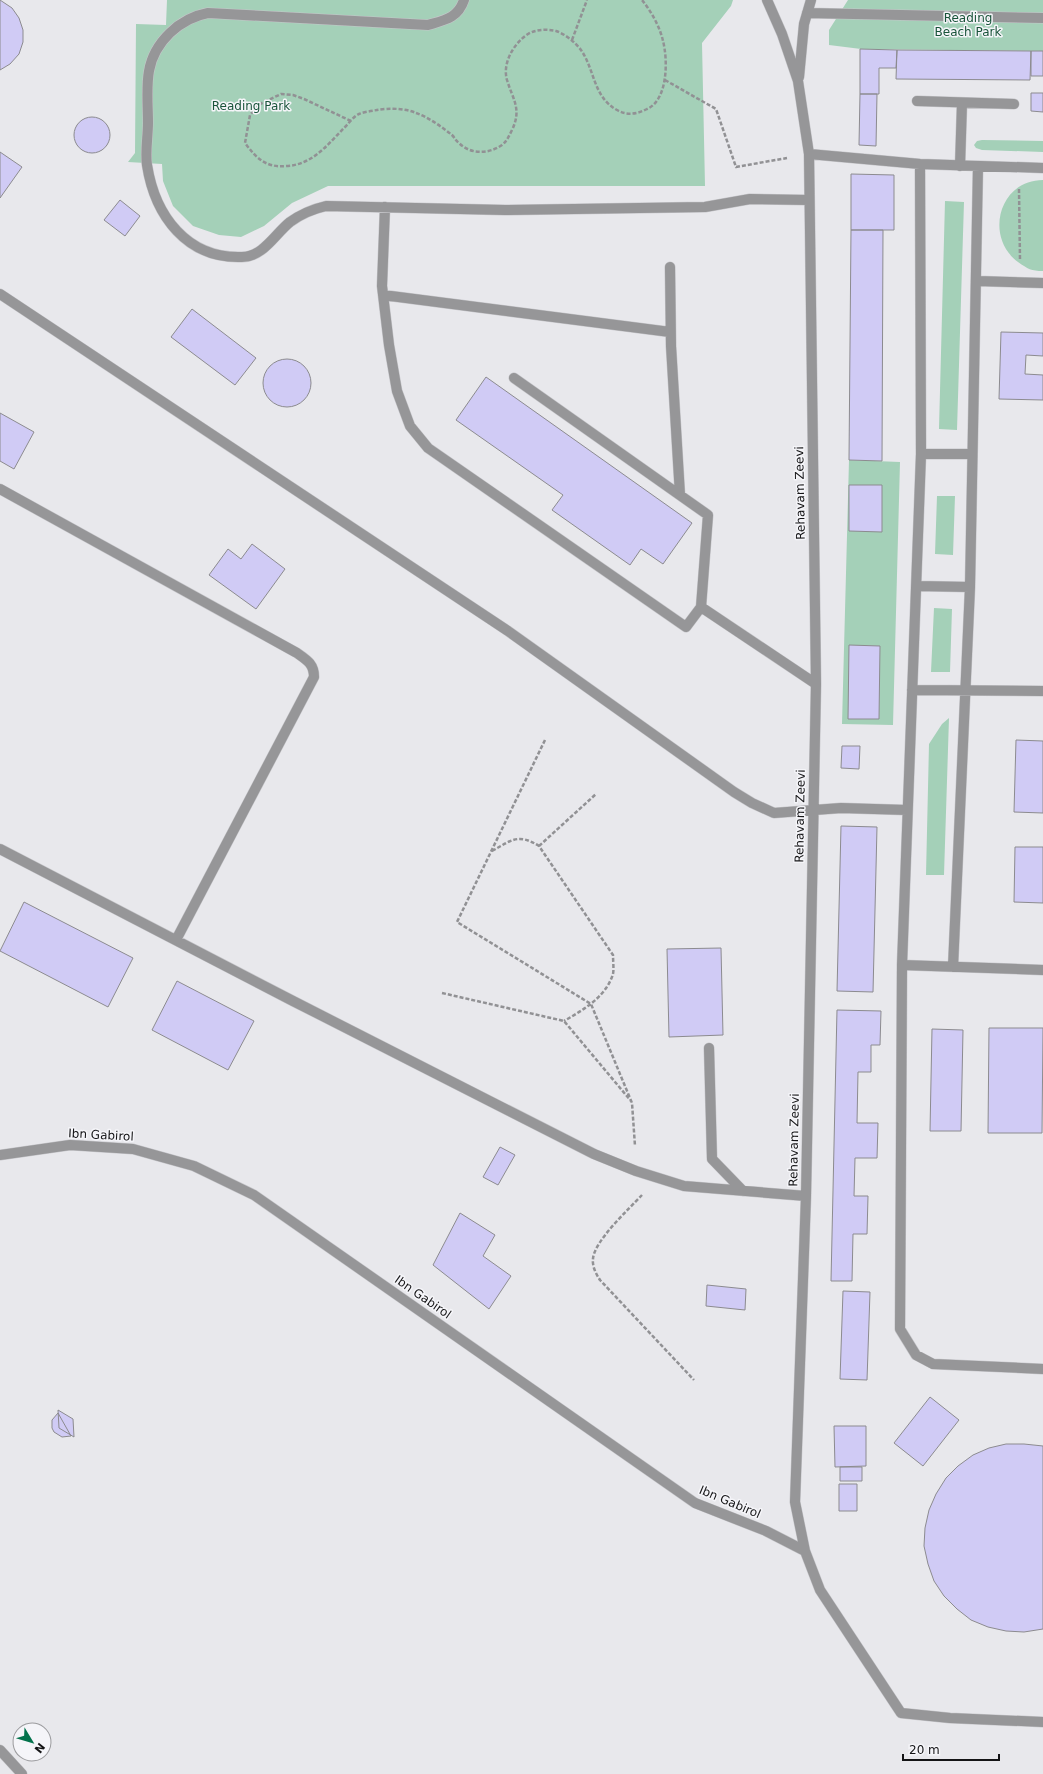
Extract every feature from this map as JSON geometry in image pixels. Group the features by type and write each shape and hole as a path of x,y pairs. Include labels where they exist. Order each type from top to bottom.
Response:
{"street":[{"path":"464,0 461,9 453,16 428,25 208,13 195,15 183,22 171,32 160,45 153,58 149,71 147,164 152,185 164,214 184,239 210,253 244,257 262,251 291,222 312,209 326,206 505,210 705,207 750,199 809,200"},
{"name":"Rehavam Zeevi","path":"766,0 782,34 798,81 809,154 816,684 806,1196 795,1502 805,1551 820,1590 902,1713 950,1718 1043,1722"},
{"name":"Rehavam Zeevi","path":"798,81 804,24 812,0"},
{"path":"807,13 1043,18"},
{"path":"917,101 1014,104"},
{"path":"960,166 962,103"},
{"path":"809,154 920,164 1043,168"},
{"path":"920,164 921,454 902,965 900,1329 916,1355 933,1364 1043,1369"},
{"path":"953,967 970,587 978,166"},
{"path":"385,207 382,286 383,295 389,345 397,391 410,426 428,448 686,627 701,608 708,515 514,378"},
{"path":"670,267 670,332 680,495"},
{"path":"977,281 1043,283"},
{"path":"0,294 508,631 734,792 752,803 774,813 841,808 907,810"},
{"path":"383,295 670,332"},
{"path":"921,454 972,454"},
{"path":"0,489 297,653 308,661 314,668 314,677 176,940"},
{"path":"916,586 970,587"},
{"path":"701,608 816,684"},
{"path":"912,690 1043,692"},
{"path":"0,848 580,1147 636,1171 684,1186 806,1196"},
{"path":"902,965 1043,970"},
{"path":"709,1048 712,1159 743,1191"},
{"name":"Ibn Gabirol","path":"0,1155 70,1145 133,1149 194,1166 254,1194 695,1503 766,1531 805,1551"},
{"path":"0,1750 22,1774"}],"path":[{"path":"572,40 587,0"},
{"path":"351,120 304,99 293,95 281,94 260,104 250,115 245,143 254,155 264,163 280,167 296,166 309,161 358,114 378,110 401,110 415,112 446,131 459,143 471,151 484,152 492,150 502,145 508,138 517,115 516,101 506,78 506,65 510,53 528,34 537,30 550,30 562,33 572,40 581,49 601,96 610,106 618,111 629,114 639,113 651,108 660,98 665,80 666,57 663,41 655,21 642,0"},
{"path":"665,80 716,109 736,167 809,154"},
{"path":"1019,167 1020,282"},
{"path":"545,740 457,922 591,1004 632,1103 636,1171"},
{"path":"539,846 596,794"},
{"path":"491,851 512,840 527,838 539,846 613,955 613,974 602,992 591,1004 564,1021"},
{"path":"442,993 564,1021 632,1103"},
{"path":"656,1178 599,1243 592,1259 594,1269 600,1280 694,1380"}],"green space":[{"name":"Reading Park","path":"167,0 733,0 731,6 702,43 705,186 328,186 292,203 264,226 241,237 219,235 193,226 173,206 163,181 162,164 128,162 135,153 136,24 166,25"},
{"name":"Reading Beach Park","path":"848,0 1043,0 1043,51 861,49 829,45 829,30"},
{"path":"977,141 1043,141 1043,152 982,150 976,148 974,145"},
{"path":"1043,180 1043,271 1035,271 1018,262 1008,251 1001,239 999,225 1001,212 1007,199 1016,189 1028,182"},
{"path":"945,201 964,202 957,430 939,429"},
{"path":"849,460 900,462 893,725 842,724"},
{"path":"937,496 955,496 953,555 935,554"},
{"path":"934,608 952,609 950,672 931,672"},
{"path":"949,718 944,875 926,875 929,744 942,724"}],"building":[{"path":"0,0 12,8 19,18 23,30 23,42 19,54 10,64 0,70"},
{"path":"860,49 897,50 896,68 879,68 879,94 860,94"},
{"path":"897,50 1031,51 1030,80 896,79"},
{"path":"1031,51 1043,51 1043,76 1031,76"},
{"path":"1031,93 1043,93 1043,112 1031,111"},
{"path":"860,94 877,94 876,146 859,145"},
{"path":"96,117 105,122 109,128 109,142 105,148 96,153 88,153 79,148 75,142 74,131 79,122 85,118"},
{"path":"0,152 22,167 0,198"},
{"path":"851,174 894,175 894,230 851,230"},
{"path":"120,200 140,216 125,236 104,220"},
{"path":"851,230 883,230 882,461 849,460"},
{"path":"192,309 256,358 235,385 171,337"},
{"path":"1001,332 1043,333 1043,356 1026,355 1025,374 1043,375 1043,400 999,399"},
{"path":"282,359 292,359 301,363 307,369 310,374 310,392 301,403 292,407 282,407 273,403 267,397 263,388 263,378 267,369 273,363"},
{"path":"486,377 692,523 663,564 641,549 630,565 552,510 563,495 456,420"},
{"path":"0,413 34,432 14,469 0,461"},
{"path":"849,485 882,485 882,532 849,531"},
{"path":"252,544 285,569 256,609 209,575 228,549 241,559"},
{"path":"849,645 880,646 879,719 848,719"},
{"path":"1016,740 1043,741 1043,813 1014,812"},
{"path":"842,746 860,746 859,769 841,768"},
{"path":"841,826 877,827 873,992 837,991"},
{"path":"1015,847 1043,847 1043,903 1014,902"},
{"path":"24,902 133,958 108,1007 0,951"},
{"path":"721,948 723,1035 669,1037 667,949"},
{"path":"177,981 254,1021 228,1070 152,1030"},
{"path":"837,1010 881,1011 880,1045 871,1045 871,1072 858,1072 857,1123 878,1123 877,1158 855,1158 854,1196 868,1196 867,1234 853,1234 852,1281 831,1281"},
{"path":"989,1028 1043,1028 1042,1133 988,1133"},
{"path":"932,1029 963,1030 961,1131 930,1131"},
{"path":"500,1147 515,1155 498,1185 483,1177"},
{"path":"460,1213 495,1235 483,1256 511,1276 489,1309 433,1265"},
{"path":"707,1285 746,1289 745,1310 706,1306"},
{"path":"843,1291 870,1292 867,1380 840,1379"},
{"path":"930,1397 959,1420 923,1466 894,1443"},
{"path":"58,1410 73,1419 74,1437 59,1428"},
{"path":"58,1413 71,1436 62,1437 54,1432 52,1428 52,1420"},
{"path":"834,1426 866,1426 866,1466 835,1467"},
{"path":"1006,1444 1043,1446 1043,1629 1024,1632 1006,1631 988,1627 971,1620 957,1609 944,1596 934,1581 924,1546 925,1528 929,1510 936,1494 946,1478 958,1466 973,1455 989,1448"},
{"path":"840,1467 862,1467 862,1481 840,1481"},
{"path":"839,1484 857,1484 857,1511 839,1511"}]}
